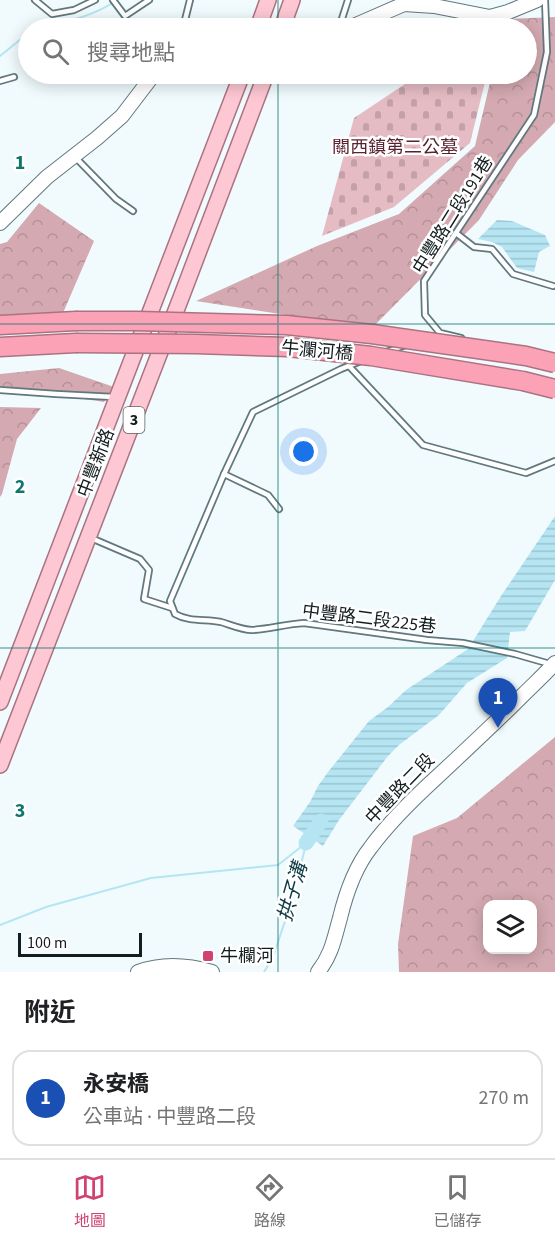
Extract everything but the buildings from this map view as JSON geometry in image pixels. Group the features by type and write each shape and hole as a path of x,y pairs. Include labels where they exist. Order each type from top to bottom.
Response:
{"highway":[{"name":"牛瀾河橋","path":"0,326 76,321 297,326 384,335 526,356 555,363"},
{"name":"牛瀾河橋","path":"0,347 76,343 288,347 371,356 522,381 555,389"}],"main road":[{"path":"262,18 268,0"},
{"path":"286,18 292,0"},
{"name":"中豐新路","path":"0,702 238,84"},
{"name":"中豐新路","path":"0,765 262,84"},
{"path":"142,335 166,337"}],"street":[{"path":"372,18 404,4 434,6 490,16 508,12 537,0"},
{"path":"3,219 47,177 122,116 146,84"},
{"name":"中豐路二段","path":"318,972 327,962 346,897 355,874 371,846 415,798 554,664"},
{"path":"138,972 158,967 182,966 212,972"}],"lane":[{"path":"35,0 52,14 74,10 95,0"},
{"path":"112,0 125,16 149,0"},
{"path":"186,18 190,0"},
{"path":"342,18 348,0"},
{"name":"中豐路二段191巷","path":"440,333 425,315 424,281 534,116 547,52 545,0"},
{"path":"0,81 14,76"},
{"path":"74,156 110,193 133,211"},
{"path":"0,230 3,219"},
{"path":"456,233 474,247 492,249 513,274 553,286"},
{"path":"172,608 170,601 253,412 349,366 440,333 471,340"},
{"path":"492,345 534,352"},
{"path":"349,366 423,445 526,473 555,461"},
{"path":"0,390 117,397"},
{"path":"224,474 268,495 279,509"},
{"name":"中豐路二段225巷","path":"89,537 140,559 148,570 144,599 172,608 175,614 185,618 254,630 304,623 463,643 554,664"}],"green space":[{"path":"555,17 555,122 518,160 479,220 372,328 196,301 317,246 399,214 475,146 490,84 537,84 537,18 530,18"},
{"name":"關西鎮第二公墓","path":"405,84 485,84 470,143 394,207 322,236 354,118"},
{"path":"39,203 94,241 63,313 0,319 0,244 7,242"},
{"path":"59,368 114,387 104,402 0,386 0,374"},
{"path":"0,407 41,408 17,439 0,497"},
{"path":"555,737 555,972 399,972 398,944 413,836 457,818"}],"water":[{"path":"497,220 512,221 545,235 550,246 539,252 534,272 517,268 502,247 478,239"},
{"path":"555,516 555,580 525,631 510,632 507,658 467,683 439,715 388,756 339,820 323,846 293,826 328,772 369,721 406,690 468,649"}],"waterway":[{"path":"77,18 117,0"},
{"path":"0,56 18,41"},
{"name":"牛欄河","path":"306,843 321,821"},
{"name":"牛欄河","path":"0,925 46,907 151,878 278,865 306,843"},
{"name":"拱子溝","path":"264,972 286,919 306,844"}],"place":[{"name":"永安橋","path":"498,728"},
{"name":"牛欄河","path":"208,956"}]}
